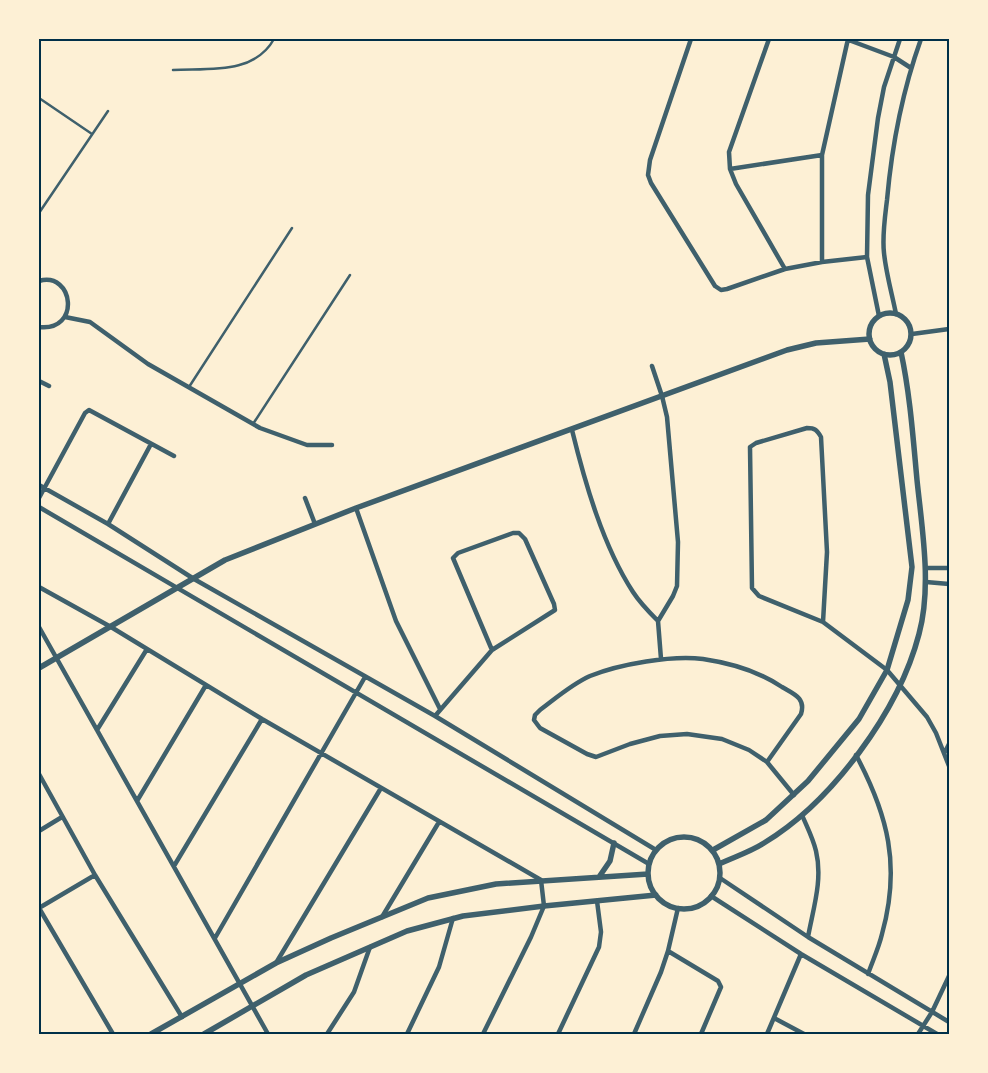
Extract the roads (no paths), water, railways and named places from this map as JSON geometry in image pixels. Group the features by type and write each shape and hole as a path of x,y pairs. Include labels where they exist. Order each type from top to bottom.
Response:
{"street":[{"path":"692,39 650,160 648,175 651,183 715,286 720,290 727,289 785,269 822,262 867,257"},
{"path":"769,39 729,152 730,169 736,184 785,269"},
{"path":"822,262 822,155 847,39 894,57 911,68"},
{"path":"880,316 867,257 868,195 884,87 900,39"},
{"path":"896,314 883,240 894,137 911,68 921,39"},
{"path":"730,169 822,155"},
{"path":"39,281 51,281 58,284 64,290 69,303 65,317 54,326 39,327"},
{"path":"896,314 907,320 912,334 910,342 901,352 892,355 884,354 873,345 870,339 871,325 880,316 896,314"},
{"path":"65,317 90,322 148,364 260,428 306,445 332,445"},
{"path":"912,334 949,329"},
{"path":"39,668 225,560 315,524 802,345 870,339"},
{"path":"719,864 766,842 825,793 876,728 900,685 920,634 926,568 908,384 901,352"},
{"path":"713,850 761,822 794,795 859,719 887,670 908,600 912,567 891,392 884,354"},
{"path":"652,366 662,396 670,435 678,524 678,574 673,596 658,621 661,659"},
{"path":"39,381 49,386"},
{"path":"39,498 85,413 89,410 174,456"},
{"path":"823,622 827,552 821,437 818,431 813,428 807,428 756,443 750,447 751,582 755,592 759,596 823,622 887,670 926,717 945,752 949,766"},
{"path":"572,430 586,486 603,532 632,592 658,621"},
{"path":"108,524 151,444"},
{"path":"39,485 108,524 194,578 435,716 656,850"},
{"path":"306,498 315,524"},
{"path":"39,507 649,864"},
{"path":"356,508 396,621 440,709"},
{"path":"435,716 492,650 555,610 525,539 519,534 514,533 458,553 453,558 492,650"},
{"path":"926,568 949,568"},
{"path":"926,582 949,584"},
{"path":"39,587 111,627 262,719 322,752 540,880"},
{"path":"39,627 268,1034"},
{"path":"97,730 147,649"},
{"path":"767,762 801,714 803,707 798,697 777,683 741,668 702,659 661,659 590,676 574,685 540,710 535,715 534,720 540,728 592,756 602,756 630,744 660,736 687,734 722,739 749,750 767,762 794,795"},
{"path":"215,938 365,677"},
{"path":"137,801 206,685"},
{"path":"174,866 262,719"},
{"path":"945,752 949,744"},
{"path":"856,755 872,784 883,814 891,859 890,896 882,934 868,974"},
{"path":"39,774 95,875 182,1017"},
{"path":"276,963 381,788"},
{"path":"802,814 813,839 819,868 818,885 808,937"},
{"path":"39,831 62,817"},
{"path":"382,918 439,822"},
{"path":"684,837 700,840 713,850 719,864 720,878 711,896 696,907 687,909 666,904 656,895 649,883 648,874 649,864 656,850 669,840 684,837"},
{"path":"599,877 610,861 614,844"},
{"path":"151,1034 276,963 330,938 428,898 496,884 648,874"},
{"path":"95,875 39,908 113,1034"},
{"path":"720,878 808,937 949,1022"},
{"path":"483,1034 531,937 544,906 540,880"},
{"path":"204,1034 306,975 407,931 453,918 544,906 656,895"},
{"path":"711,896 801,954 937,1034"},
{"path":"558,1034 599,947 601,932 597,901"},
{"path":"634,1034 661,972 678,908"},
{"path":"407,1034 439,967 453,918"},
{"path":"328,1034 354,992 370,946"},
{"path":"668,951 720,984 701,1034"},
{"path":"767,1034 801,954"},
{"path":"918,1034 932,1012 949,976"},
{"path":"774,1018 804,1034"}],"lane":[{"path":"173,70 230,68 259,56 269,47 274,39"},
{"path":"39,98 92,134"},
{"path":"39,213 108,111"},
{"path":"189,387 292,228"},
{"path":"253,424 350,275"}]}
